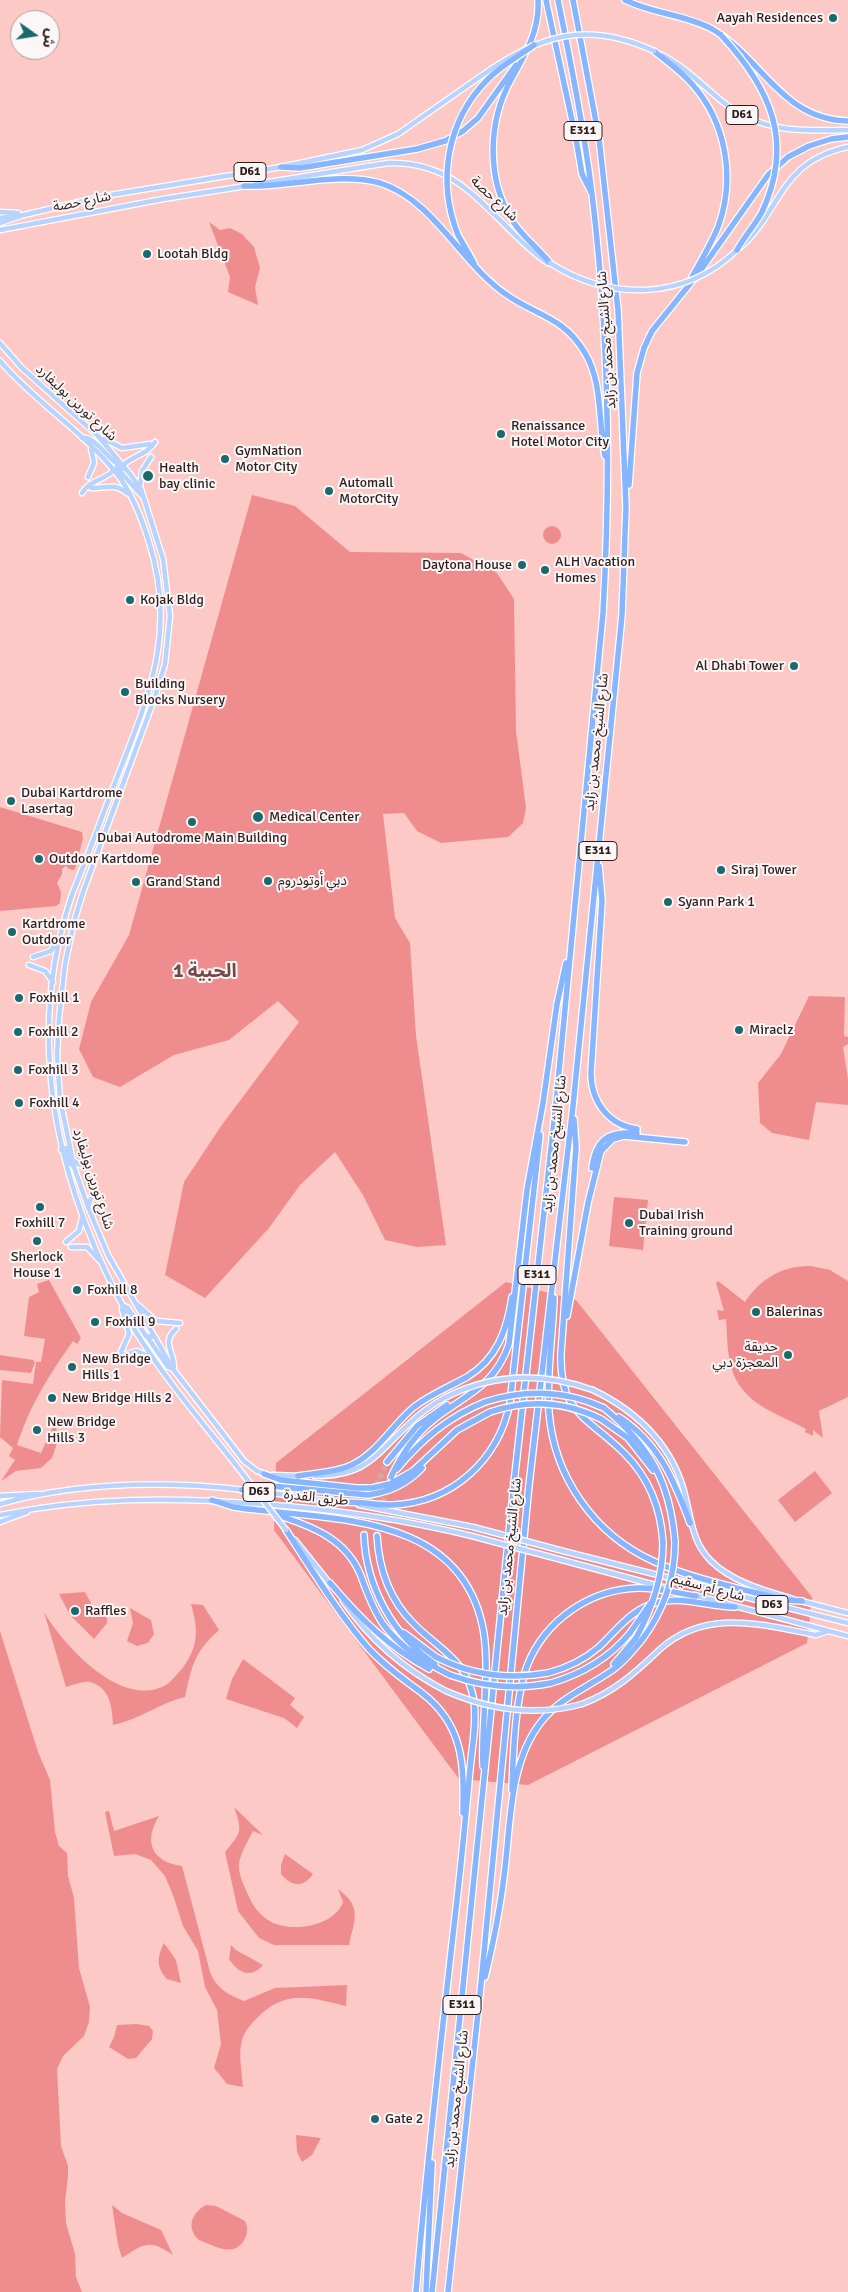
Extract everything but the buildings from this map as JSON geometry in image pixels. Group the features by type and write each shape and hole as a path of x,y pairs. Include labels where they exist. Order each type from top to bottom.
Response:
{"highway":[{"path":"538,0 537,22 526,52 506,90 500,108 494,139 494,164 499,189 508,213 522,234 550,263"},
{"path":"546,0 575,131 582,174 592,194"},
{"name":"شارع الشيخ محمد بن زايد","path":"432,2292 557,1093 603,613 608,468 606,362 592,194 576,88 558,0"},
{"name":"شارع الشيخ محمد بن زايد","path":"448,2292 480,1994 529,1485 573,1106 622,615 626,507 622,360 614,263 599,138 572,0"},
{"path":"625,0 684,17 721,35 741,51 780,94 793,104 817,116 848,121"},
{"path":"721,35 751,70 763,90 771,112 776,141 776,170 770,192 760,214 737,250"},
{"path":"486,278 471,258 458,235 451,215 447,184 449,153 458,124 471,100 488,80 534,45"},
{"path":"654,51 691,83 701,96 718,128 726,156 727,188 722,213 714,236 684,290"},
{"path":"281,167 300,168 417,149 445,141 462,131 478,118 526,52"},
{"path":"626,507 638,364 652,331 702,268 760,185 778,166 809,146 831,139 848,137"},
{"path":"244,186 353,179 372,181 406,195 421,207 474,268 514,300 553,319 568,331 580,345 590,362 596,380 601,432 608,468"},
{"path":"588,1203 593,1159 598,1146 604,1139 616,1133 637,1131 610,1118 598,1104 592,1086 602,896 598,853"},
{"path":"339,1502 392,1505 437,1495 460,1482 476,1469 490,1453 500,1434 508,1413 512,1392 543,1103 556,1004 570,949"},
{"path":"543,1103 528,1183 512,1327 506,1352 499,1368 488,1381 468,1397 438,1416 422,1430 404,1452 391,1477 412,1450 430,1433 462,1412 484,1402 517,1394 550,1393 583,1400 604,1408 628,1423 656,1449 675,1482 690,1523"},
{"path":"480,1994 501,1896 512,1808 520,1763 533,1733 546,1716 562,1701 622,1662 638,1639 650,1613 661,1568 663,1543 656,1504 644,1478 626,1455 583,1419 571,1403 561,1374 576,1147 573,1106"},
{"path":"562,1342 598,1156 604,1146 613,1139 630,1136 685,1142"},
{"path":"298,1476 338,1470 362,1460 412,1409 440,1390 468,1376 485,1363 498,1345 507,1324 522,1241"},
{"path":"555,1264 549,1398 550,1419 553,1439 562,1466 581,1502 614,1537 630,1549 654,1562 776,1598 802,1601"},
{"path":"386,1462 424,1420 448,1405 468,1397"},
{"path":"264,1474 281,1480 372,1488 390,1484 421,1464 457,1430 490,1412 520,1404 541,1403 572,1407 602,1419 628,1438 654,1471 665,1494"},
{"path":"604,1408 628,1428 647,1452 657,1469 671,1513 675,1542 673,1571 665,1599 652,1626 638,1639"},
{"path":"242,1490 272,1486 352,1495 376,1494 398,1486 411,1478 438,1446"},
{"path":"212,1500 228,1506 352,1521 393,1529 415,1538 445,1560 461,1578 478,1610 484,1634 486,1658 482,1741 484,1784"},
{"path":"269,1512 314,1528 329,1536 342,1547 356,1567 372,1605 389,1632 411,1653 450,1675 472,1682 506,1687 551,1683 577,1674 596,1664 613,1651 630,1633 655,1593"},
{"path":"286,1530 361,1638 389,1668 430,1700 448,1722 457,1740 462,1758 464,1836"},
{"path":"364,1535 369,1573 378,1596 391,1618 415,1642 433,1664"},
{"path":"377,1536 382,1570 398,1604 413,1623 455,1658 471,1687 474,1702 475,1723 464,1836 416,2292"},
{"path":"330,1583 362,1620 405,1656 433,1664 457,1666 491,1675 520,1676 548,1673 568,1666 587,1656 631,1615 652,1604 680,1600 723,1607 735,1607"},
{"path":"512,1808 520,1692 531,1656 545,1635 572,1610 591,1598 611,1592 651,1589 696,1596"},
{"path":"426,2292 433,2130"}],"main road":[{"name":"شارع حصة","path":"0,218 24,215 104,196 281,167 353,152 380,143 398,134 513,54 564,36 595,35 625,40 654,51 683,68 734,111 756,122 792,130 848,130"},
{"name":"شارع حصة","path":"1,230 163,198 388,163 420,165 440,171 459,182 531,250 573,277 599,286 626,291 646,291 666,288 691,280 716,268 737,250 757,228 784,186 807,165 823,155 848,147"},
{"path":"0,212 24,215"},
{"path":"0,223 17,219 24,215"},
{"name":"شارع تورين بوليفارد","path":"0,343 22,368 98,436 117,459"},
{"name":"شارع تورين بوليفارد","path":"0,361 110,463"},
{"path":"82,493 89,485 150,449 152,443 122,448 112,445 98,436"},
{"path":"82,438 86,437 93,441 110,463 118,469 142,496"},
{"path":"88,477 94,463 91,446"},
{"path":"140,489 142,471 151,457"},
{"path":"110,463 117,459 118,469"},
{"name":"شارع تورين بوليفارد","path":"118,469 126,470 140,489 163,559 170,616 164,664 151,707 78,908 66,957 57,1034 60,1099 74,1167 104,1247 174,1369"},
{"name":"شارع تورين بوليفارد","path":"118,469 144,524 153,553 162,600 159,654 147,699 73,892 62,934 54,984 50,1030 51,1072 61,1150 82,1217 122,1305 142,1341 153,1358 286,1530 330,1583 361,1626 386,1651 415,1673 446,1691 480,1703 514,1710 548,1711 582,1704 614,1689 635,1674 672,1639 704,1625 738,1621 816,1634 828,1631"},
{"path":"91,488 112,485 129,495"},
{"path":"147,699 152,700 151,707"},
{"path":"123,763 124,768 128,769"},
{"path":"94,864 100,866"},
{"path":"33,956 51,951 62,934"},
{"path":"29,965 45,971 54,984"},
{"path":"57,1034 64,1035"},
{"path":"61,1150 66,1148 70,1164 74,1167"},
{"path":"72,1160 80,1165"},
{"path":"88,1207 91,1198"},
{"path":"66,1242 79,1230 82,1217"},
{"path":"71,1247 87,1248 101,1261"},
{"path":"135,1304 156,1321 164,1324 180,1323"},
{"path":"153,1358 138,1351 122,1354 129,1334 122,1313 122,1305 128,1308 145,1335 155,1337"},
{"path":"176,1330 172,1333 168,1344 174,1369 239,1455 251,1467 264,1474 298,1476 338,1475 365,1465 381,1453 418,1415 446,1397 482,1383 519,1377 557,1380 593,1390 630,1412 660,1442 673,1463 682,1486 690,1523 701,1548 721,1570 750,1584 802,1601"},
{"path":"142,1341 150,1339 168,1367 174,1369"},
{"name":"طريق القدرة","path":"0,1504 43,1495 142,1486 206,1486 339,1502 419,1515 563,1551"},
{"name":"طريق القدرة","path":"0,1496 43,1495"},
{"name":"طريق القدرة","path":"0,1515 37,1508 128,1499 212,1500 321,1508 418,1524 562,1560"},
{"name":"طريق القدرة","path":"0,1522 37,1508"},
{"name":"شارع أم سقيم","path":"563,1551 848,1623"},
{"name":"شارع أم سقيم","path":"562,1560 848,1636"},
{"name":"D63","path":"802,1601 848,1613"}],"shaded area":[{"path":"209,222 220,230 230,228 242,234 254,247 260,268 255,287 258,305 228,292 230,277"},
{"name":"دبي أوتودروم","path":"252,495 295,506 350,552 461,553 497,573 514,599 516,731 526,808 523,823 508,837 441,843 417,831 404,813 383,814 395,918 410,943 416,1036 446,1245 417,1247 385,1240 363,1195 335,1152 300,1185 269,1228 205,1298 165,1275 184,1182 221,1126 299,1022 278,1001 229,1040 174,1055 120,1087 93,1077 79,1049 91,1002 129,935"},
{"path":"548,526 556,526 561,531 559,542 548,544 543,539 543,531"},
{"name":"Outdoor Kartdome","path":"0,807 82,832 83,838 75,869 67,868 67,865 62,869 62,874 57,883 61,892 60,903 56,906 0,911"},
{"path":"809,996 845,997 844,1036 848,1037 848,1044 843,1047 848,1079 848,1105 816,1102 809,1140 772,1133 760,1123 758,1083 781,1054"},
{"name":"Dubai Irish Training ground","path":"614,1197 648,1200 643,1250 609,1246"},
{"name":"حديقة المعجزة دبي","path":"811,1266 830,1270 848,1281 848,1397 819,1411 823,1438 813,1430 813,1436 805,1432 806,1429 768,1410 757,1403 739,1385 729,1358 726,1319 719,1320 717,1310 724,1311 716,1283 718,1281 745,1302 765,1280 773,1275 791,1268"},
{"path":"49,1280 81,1338 77,1344 73,1341 48,1379 34,1403 17,1445 41,1453 55,1422 58,1440 52,1458 41,1468 16,1471 1,1481 15,1460 9,1456 13,1448 0,1437 2,1380 33,1384 36,1362 41,1362 45,1339 24,1336 29,1297 39,1292 37,1284"},
{"path":"506,1282 576,1300 812,1597 807,1643 528,1785 459,1779 274,1530 276,1463"},
{"path":"0,1355 33,1360 35,1362 31,1373 0,1370"},
{"path":"815,1471 832,1493 795,1522 778,1500"},
{"path":"85,1592 92,1605 107,1618 107,1623 94,1639 70,1615 59,1594"},
{"path":"191,1604 203,1605 219,1630 204,1645 195,1660 185,1697 113,1725 109,1699 102,1689 90,1682 66,1687 44,1612 65,1641 96,1670 113,1682 131,1689 149,1690 166,1685 189,1658 196,1636"},
{"path":"130,1608 151,1620 154,1634 148,1643 137,1646 127,1641 133,1623"},
{"path":"0,1631 38,1752 50,1780 55,1832 59,1846 67,1853 68,1876 74,1898 79,1968 90,2007 89,2022 84,2036 63,2056 57,2069 61,2146 68,2166 65,2202 66,2223 75,2254 76,2277 82,2292 0,2292"},
{"path":"243,1659 295,1698 290,1705 304,1717 297,1728 284,1718 226,1699 232,1679"},
{"path":"234,1807 263,1835 253,1831 239,1863 243,1884 257,1910 268,1920 277,1924 287,1927 310,1926 321,1922 338,1911 343,1902 338,1889 346,1895 354,1908 355,1914 349,1945 274,1945 259,1938 238,1911 225,1852 239,1831 239,1821"},
{"path":"109,1811 114,1831 159,1816 152,1834 151,1842 153,1849 164,1860 182,1866 210,1972 216,1983 223,1990 244,2001 275,1988 347,1985 346,2006 312,1998 301,1998 291,1999 270,2007 260,2015 243,2037 240,2057 243,2087 227,2084 214,2068 221,2044 217,2010 205,1987 198,1951 183,1926 165,1876 151,1860 135,1854 114,1856 105,1812"},
{"path":"285,1854 313,1874 309,1879 301,1884 297,1884 289,1881 281,1874 281,1865"},
{"path":"164,1943 176,1960 181,1983 167,1979 159,1966 159,1957"},
{"path":"231,1945 236,1950 263,1965 254,1972 249,1973 236,1968 229,1959"},
{"path":"137,2024 149,2026 153,2031 152,2039 136,2058 128,2059 109,2047 117,2025"},
{"path":"296,2135 321,2138 312,2155 302,2162 297,2152"},
{"path":"112,2205 122,2213 161,2230 173,2255 153,2245 147,2245 136,2249 122,2258 118,2245"},
{"path":"206,2205 216,2206 245,2221 247,2232 240,2245 235,2248 223,2249 199,2240 192,2231 192,2221 197,2212"}],"tunnel":[{"path":"364,1535 371,1497 387,1462"},
{"path":"377,1536 379,1516 386,1488"}],"place":[{"name":"Aayah Residences","path":"833,18"},
{"name":"Lootah Bldg","path":"147,254"},
{"name":"Renaissance Hotel Motor City","path":"501,434"},
{"name":"GymNation Motor City","path":"225,459"},
{"name":"Health bay clinic","path":"148,476"},
{"name":"Automall MotorCity","path":"329,491"},
{"name":"Daytona House","path":"522,565"},
{"name":"ALH Vacation Homes","path":"545,570"},
{"name":"Kojak Bldg","path":"130,600"},
{"name":"Al Dhabi Tower","path":"794,666"},
{"name":"Building Blocks Nursery","path":"125,692"},
{"name":"Dubai Kartdrome Lasertag","path":"11,801"},
{"name":"Medical Center","path":"258,817"},
{"name":"Dubai Autodrome Main Building","path":"192,822"},
{"name":"Outdoor Kartdome","path":"39,859"},
{"name":"Siraj Tower","path":"721,870"},
{"name":"دبي أوتودروم","path":"268,881"},
{"name":"Grand Stand","path":"136,882"},
{"name":"Syann Park 1","path":"668,902"},
{"name":"Kartdrome Outdoor","path":"12,932"},
{"name":"Foxhill 1","path":"19,998"},
{"name":"Miraclz","path":"739,1030"},
{"name":"Foxhill 2","path":"18,1032"},
{"name":"Foxhill 3","path":"18,1070"},
{"name":"Foxhill 4","path":"19,1103"},
{"name":"Foxhill 7","path":"40,1207"},
{"name":"Dubai Irish Training ground","path":"629,1223"},
{"name":"Sherlock House 1","path":"37,1241"},
{"name":"Foxhill 8","path":"77,1290"},
{"name":"Balerinas","path":"756,1312"},
{"name":"Foxhill 9","path":"95,1322"},
{"name":"حديقة المعجزة دبي","path":"788,1355"},
{"name":"New Bridge Hills 1","path":"72,1367"},
{"name":"New Bridge Hills 2","path":"52,1398"},
{"name":"New Bridge Hills 3","path":"37,1430"},
{"name":"Raffles","path":"75,1611"},
{"name":"Gate 2","path":"375,2119"}],"district":[{"name":"الحبية 1","path":"205,972"}]}
